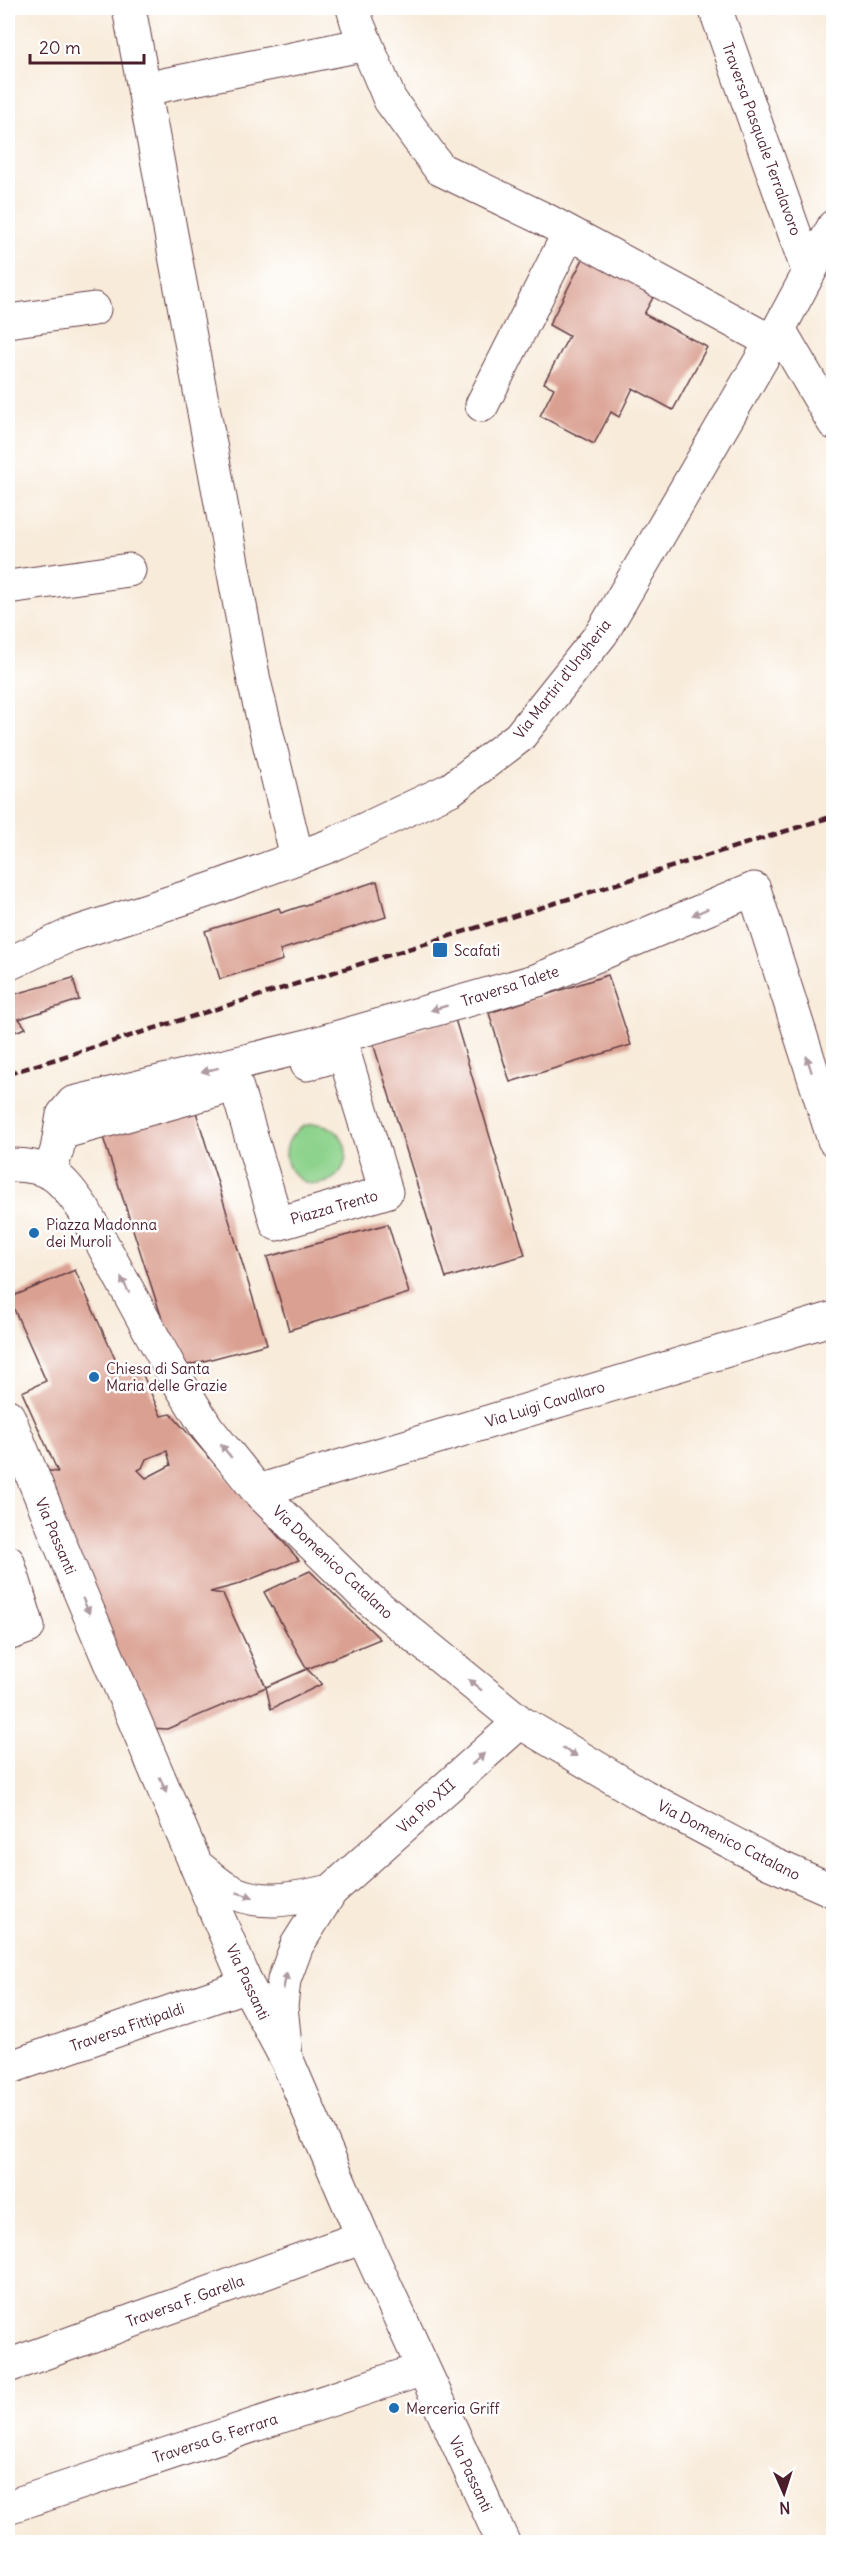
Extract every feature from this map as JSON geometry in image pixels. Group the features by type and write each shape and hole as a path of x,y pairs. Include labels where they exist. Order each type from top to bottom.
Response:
{"street":[{"path":"129,8 254,681 297,857"},
{"path":"353,8 390,100 440,170 775,336 834,423"},
{"name":"Traversa Pasquale Terralavoro","path":"715,8 808,271"},
{"path":"144,89 366,45"},
{"name":"Via Martiri d'Ungheria","path":"8,964 70,935 212,889 329,846 451,789 519,737 602,633 775,336 834,226"},
{"path":"482,405 569,233"},
{"path":"8,321 94,309"},
{"path":"8,587 129,570"},
{"name":"Traversa Talete","path":"50,1171 63,1115 73,1103 307,1046 538,980 754,889 834,1140"},
{"name":"Via Martiri d'Ungheria","path":"8,940 70,935"},
{"name":"Piazza Trento","path":"60,1132 197,1096 344,1053 386,1192 277,1224 236,1085"},
{"path":"8,1165 25,1164 50,1171"},
{"name":"Via Domenico Catalano","path":"50,1171 68,1187 84,1210 171,1370 207,1428 258,1491 364,1594 520,1722 644,1796 770,1863 834,1891"},
{"name":"Via Luigi Cavallaro","path":"258,1491 834,1318"},
{"name":"Via Passanti","path":"8,1416 76,1585 247,1985 287,2060 363,2237 503,2542"},
{"path":"8,1562 28,1627 8,1634"},
{"name":"Via Pio XII","path":"287,2060 281,2006 284,1980 297,1945 332,1891 520,1722"},
{"path":"196,1865 228,1890 262,1900 293,1899 332,1891"},
{"name":"Traversa Fittipaldi","path":"8,2068 247,1985"},
{"name":"Traversa F. Garella","path":"8,2366 363,2237"},
{"name":"Traversa G. Ferrara","path":"8,2507 423,2369"}],"green space":[{"path":"310,1124 322,1124 333,1129 341,1137 346,1154 344,1166 333,1179 322,1184 310,1184 299,1179 291,1171 286,1160 286,1148 291,1137 299,1129"}],"building":[{"path":"584,257 655,294 644,314 707,347 673,410 633,388 619,417 611,412 594,444 540,416 554,388 544,383 569,336 549,325"},
{"path":"377,881 386,917 280,950 283,960 220,979 205,931 279,908 281,913"},
{"path":"608,975 631,1045 510,1082 489,1013"},
{"path":"73,978 79,1000 19,1019 26,1028 8,1034 8,996"},
{"path":"455,1019 525,1255 446,1278 373,1043"},
{"path":"193,1102 267,1344 178,1368 100,1128"},
{"path":"388,1224 409,1293 289,1330 267,1257"},
{"path":"75,1270 121,1372 138,1364 161,1416 171,1414 299,1560 236,1585 210,1592 223,1594 266,1687 167,1729 149,1728 37,1469 58,1472 22,1392 46,1381 9,1298","holes":["167,1451 171,1465 146,1478 138,1470 142,1468 146,1459"]},
{"path":"310,1571 380,1639 307,1669 264,1592"},
{"path":"307,1669 322,1684 271,1709 266,1687"}],"railway":[{"path":"8,1074 834,816"}],"place":[{"name":"Scafati","path":"440,950"},
{"name":"Piazza Madonna dei Muroli","path":"34,1233"},
{"name":"Chiesa di Santa Maria delle Grazie","path":"94,1377"},
{"name":"Merceria Griff","path":"394,2408"}]}
